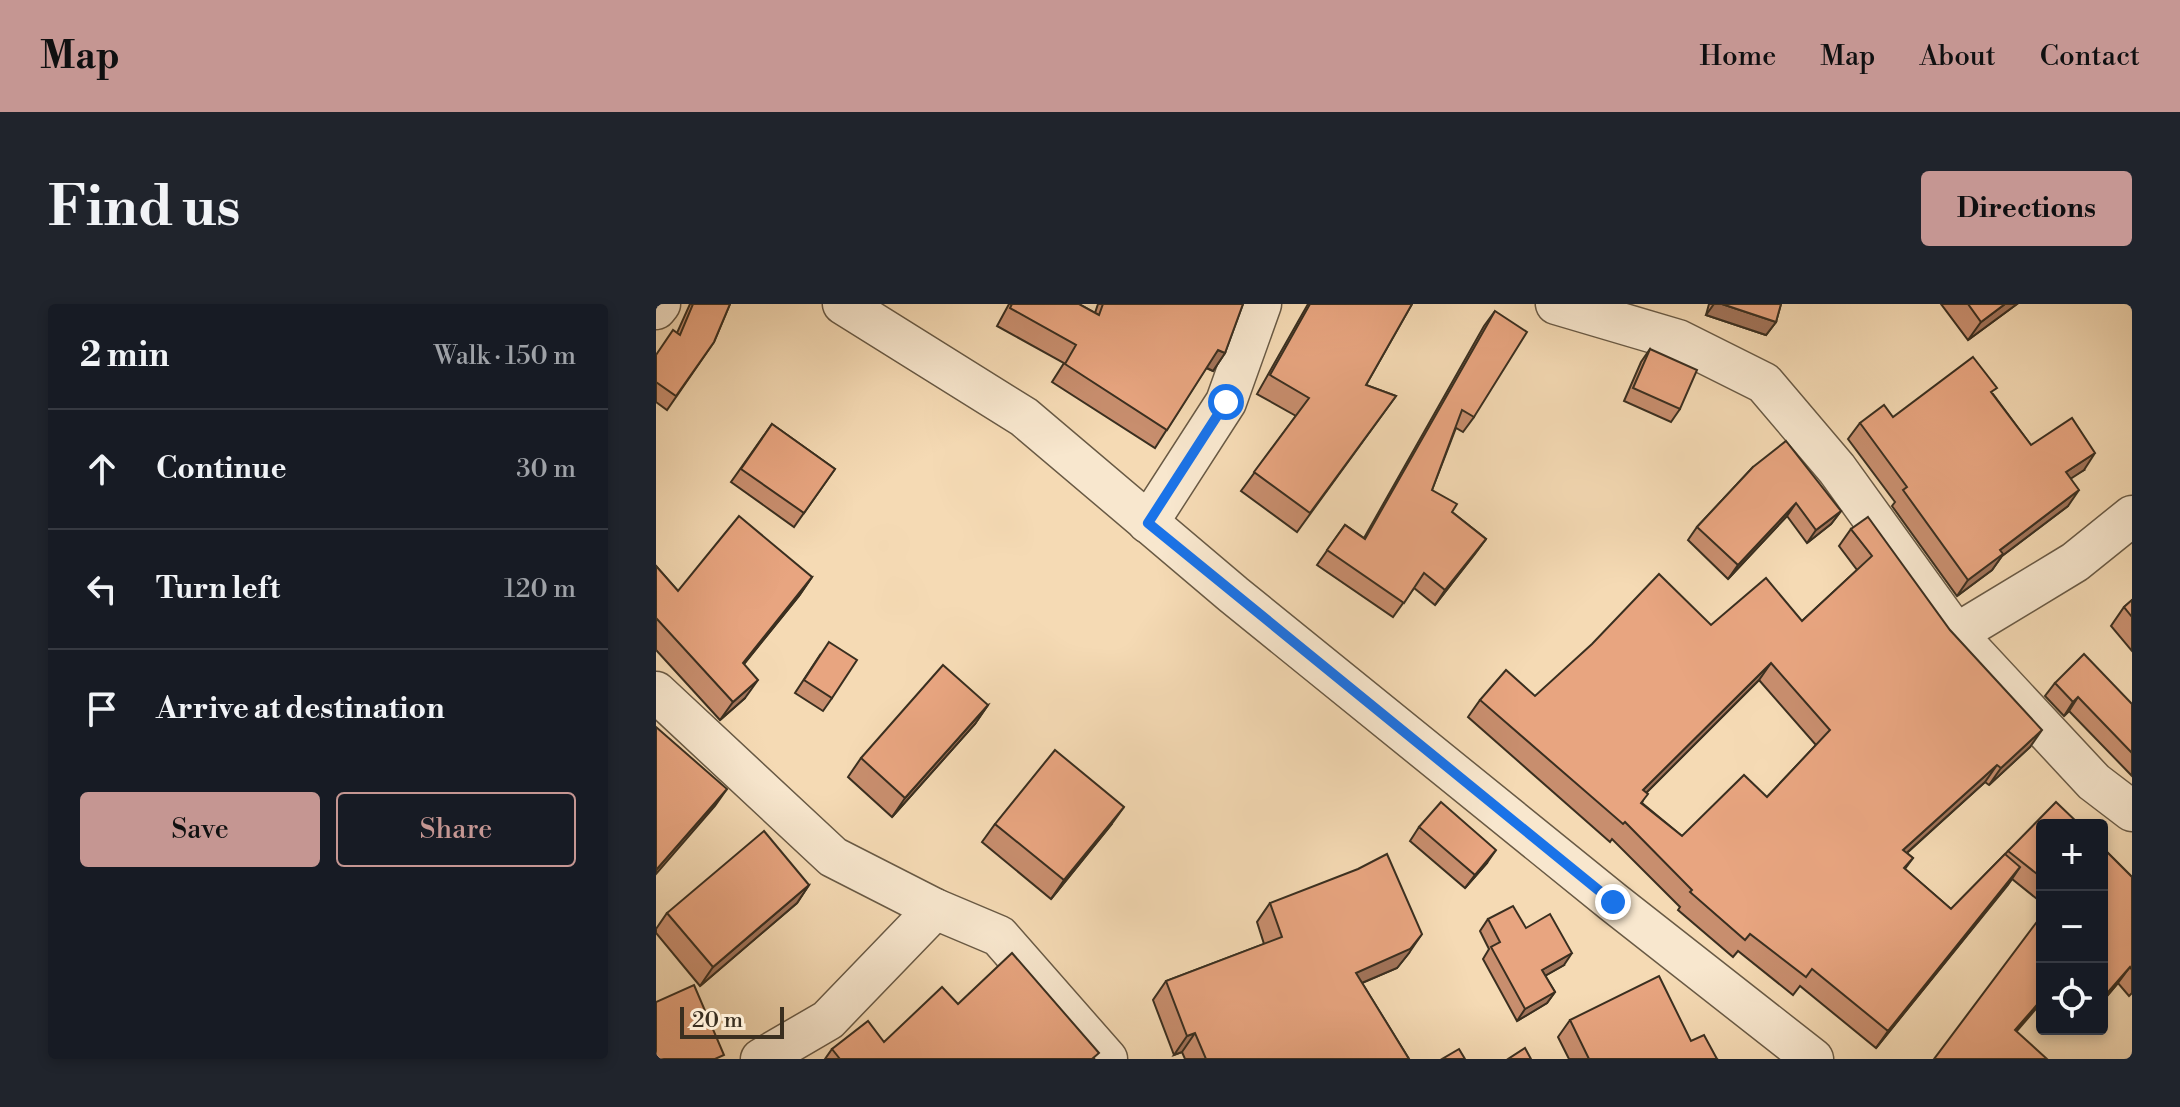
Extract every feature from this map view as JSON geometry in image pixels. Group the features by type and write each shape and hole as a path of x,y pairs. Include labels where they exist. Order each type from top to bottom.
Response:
{"street":[{"path":"656,309 660,304"},
{"path":"843,304 1024,417 1148,523 1576,872 1813,1059"},
{"path":"1148,523 1226,402 1261,304"},
{"path":"1556,304 1604,311 1678,340 1764,383 1837,469 1956,634 2094,782 2132,811"},
{"path":"1956,634 2075,562 2132,516"},
{"path":"656,692 833,857 935,909 999,936 1107,1059"},
{"path":"761,1059 828,1020 935,909"}],"building":[{"path":"693,304 730,304 714,342 676,396 656,382 656,355 673,330 680,335"},
{"path":"1012,304 1079,304 1099,315 1103,304 1243,304 1225,353 1218,350 1167,430 1065,364 1076,345 1010,308"},
{"path":"1310,304 1412,304 1366,385 1396,396 1310,513 1254,472 1309,398 1270,375"},
{"path":"1722,304 1781,304 1776,322"},
{"path":"1968,304 2005,304 1981,322"},
{"path":"1495,311 1527,332 1474,417 1462,410 1432,490 1457,504 1452,512 1486,539 1445,590 1424,573 1404,603 1327,550 1345,525 1365,539"},
{"path":"1650,349 1697,370 1680,409 1633,388"},
{"path":"1973,357 1997,388 1991,392 2031,445 2072,418 2095,453 2066,472 2079,490 2000,550 2003,554 1968,580 1903,490 1907,487 1860,423 1884,405 1893,417"},
{"path":"772,424 835,469 804,513 741,469"},
{"path":"1786,441 1841,511 1816,530 1796,503 1738,565 1697,527 1753,467"},
{"path":"739,516 812,577 743,663 758,680 733,702 656,618 656,566 678,591"},
{"path":"1868,517 1950,630 2042,730 2001,768 1997,765 1903,850 1913,858 1904,868 1951,909 2005,854 2020,867 1888,1031 1812,969 1806,977 1750,934 1745,940 1690,892 1692,890 1625,822 1623,824 1480,700 1506,670 1535,696 1592,644 1659,574 1711,625 1766,578 1802,621 1872,556 1851,529","holes":["1771,663 1830,730 1767,797 1744,775 1682,836 1641,803 1648,794 1643,790"]},
{"path":"2132,600 2132,617 2124,607"},
{"path":"829,642 857,660 832,698 804,680"},
{"path":"2084,654 2132,704 2132,753 2078,697 2073,702 2055,683"},
{"path":"943,665 988,705 905,798 861,758"},
{"path":"656,727 727,789 656,870"},
{"path":"1055,750 1124,807 1064,880 995,824"},
{"path":"1441,802 1496,850 1475,875 1419,827"},
{"path":"2056,802 2074,819 2039,819"},
{"path":"2036,822 2036,873 2008,851"},
{"path":"764,831 809,885 713,967 667,913"},
{"path":"2108,853 2132,877 2132,970 2130,967 2108,992"},
{"path":"1387,854 1422,934 1410,949 1356,973 1409,1059 1206,1059 1195,1033 1187,1036 1166,981 1282,937 1270,903 1358,869"},
{"path":"1513,906 1526,928 1550,914 1572,953 1542,970 1555,992 1525,1009 1491,947 1500,942 1488,919"},
{"path":"2036,923 2036,1006 2015,1030 2047,1059 1934,1059"},
{"path":"1012,953 1099,1053 1092,1059 840,1059 832,1049 868,1021 884,1042 942,987 958,1004"},
{"path":"1659,976 1691,1041 1704,1035 1717,1059 1589,1059 1570,1020"},
{"path":"694,985 724,1055 715,1059 656,1059 656,1002"},
{"path":"1525,1048 1531,1059 1508,1059"},
{"path":"1459,1049 1465,1059 1442,1059"}],"route":[{"path":"1226,402 1148,523 1613,902"}]}
